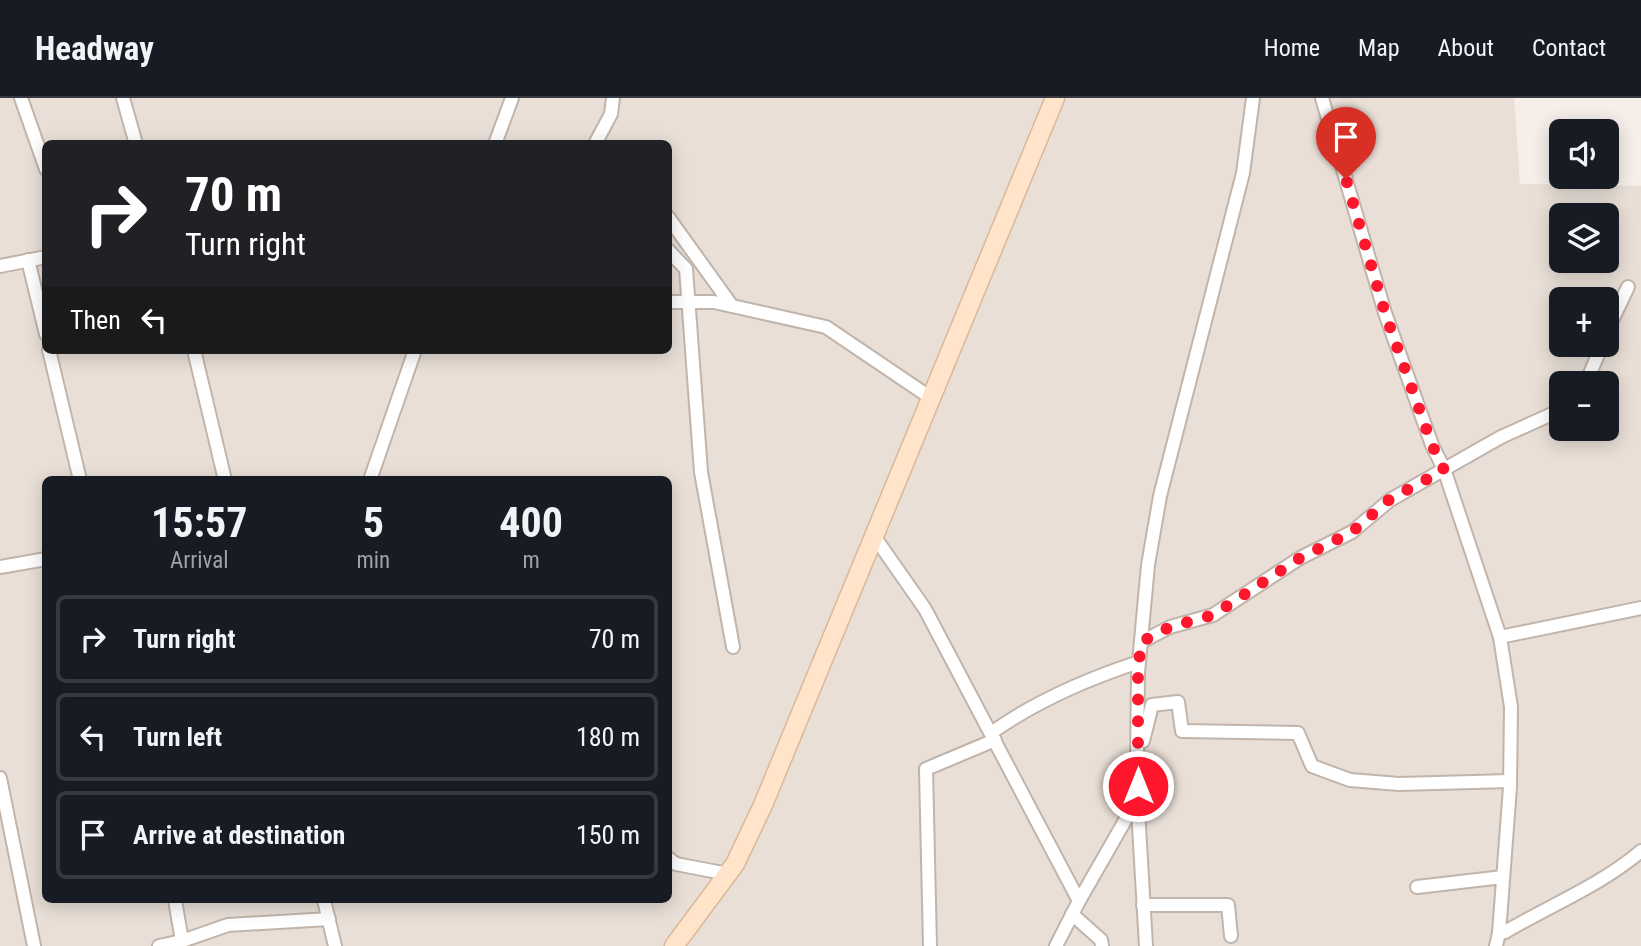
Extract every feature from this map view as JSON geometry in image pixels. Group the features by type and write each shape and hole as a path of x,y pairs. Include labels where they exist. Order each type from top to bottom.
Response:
{"street":[{"path":"21,98 42,158"},
{"path":"123,98 135,140"},
{"path":"496,140 512,98"},
{"path":"597,140 611,114 613,98"},
{"path":"674,946 728,874 763,805 1055,98"},
{"path":"1146,946 1138,762 1139,662 1148,565 1160,496 1242,173 1253,98"},
{"path":"1322,98 1385,313 1432,445 1444,470 1500,637 1511,707 1510,781 1496,946"},
{"path":"672,223 732,306"},
{"path":"672,254 685,269 701,472 733,647"},
{"path":"0,266 42,258"},
{"path":"27,261 42,319"},
{"path":"1619,306 1628,287"},
{"path":"672,302 714,302 826,327 931,398"},
{"path":"50,354 79,476"},
{"path":"195,354 224,476"},
{"path":"371,476 414,354"},
{"path":"1141,642 1170,627 1213,615 1300,558 1352,532 1390,499 1501,437 1549,415"},
{"path":"874,536 925,609 969,697 993,737 1079,901"},
{"path":"0,567 42,560"},
{"path":"1500,637 1641,608"},
{"path":"930,946 926,769 993,737 1056,695 1099,675 1139,662"},
{"path":"1056,946 1126,817 1152,705 1178,702 1182,731 1298,733 1312,766 1350,780 1399,784 1510,781"},
{"path":"0,778 34,946"},
{"path":"1499,933 1572,896 1622,867 1641,851"},
{"path":"672,861 728,874"},
{"path":"1417,887 1503,877"},
{"path":"175,903 181,941"},
{"path":"325,903 335,946"},
{"path":"1143,905 1228,905 1231,936"},
{"path":"1072,914 1101,940 1102,946"},
{"path":"159,946 228,925 329,919"}],"shaded area":[{"path":"0,98 1514,98 1520,184 1549,184 1549,189 1619,189 1619,186 1641,186 1641,946 0,946"}],"route":[{"path":"1138,786 1138,673 1141,642 1170,627 1213,615 1300,558 1352,532 1390,499 1444,470 1432,445 1385,313 1346,179"}]}
